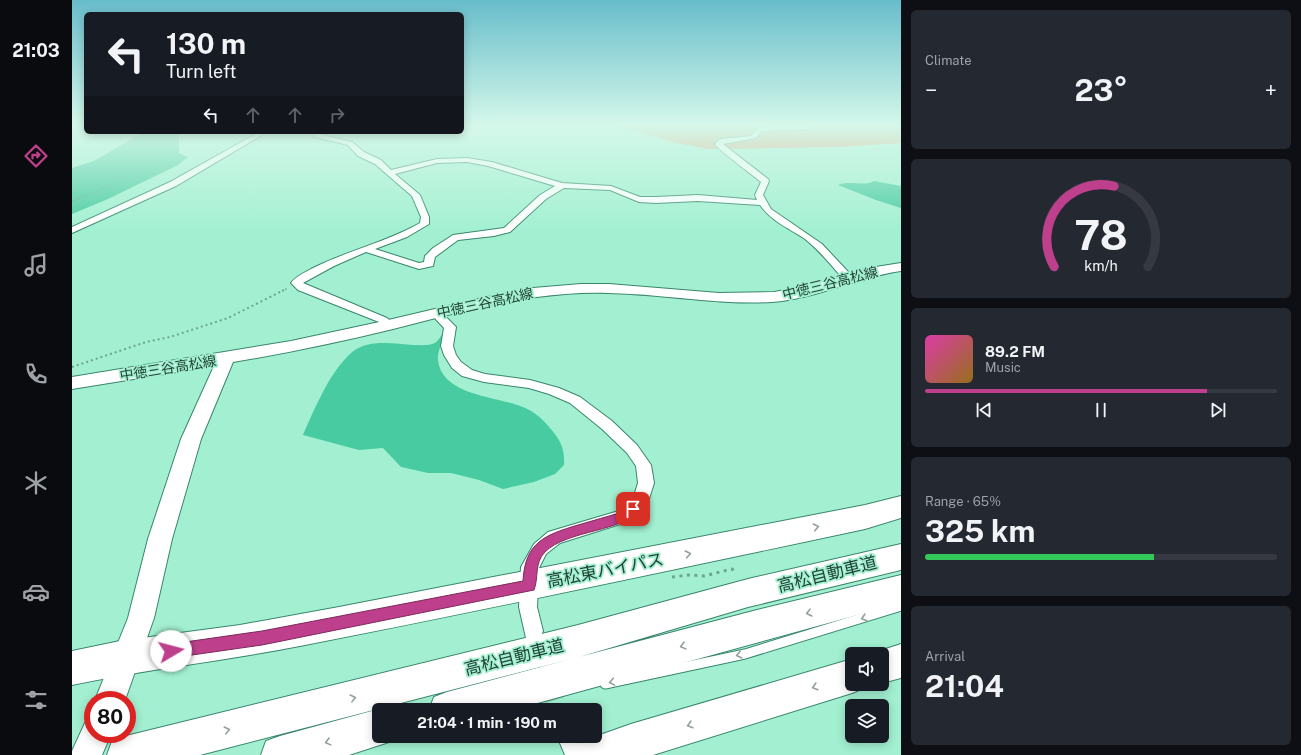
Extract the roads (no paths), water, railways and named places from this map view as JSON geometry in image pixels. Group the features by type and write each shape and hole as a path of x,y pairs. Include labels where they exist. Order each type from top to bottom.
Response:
{"highway":[{"name":"高松東バイパス","path":"72,668 126,658 262,638 529,586 835,523 901,507"},
{"name":"高松自動車道","path":"126,755 578,641 748,593 901,556"},
{"path":"473,703 753,627 901,589"},
{"path":"889,664 901,660"},
{"path":"597,755 631,743 845,678"},
{"path":"280,755 372,730"}],"main road":[{"name":"中徳三谷高松線","path":"72,383 226,358 312,342 523,293 557,289 629,290 744,298 776,296 821,286 871,270 901,267"},
{"path":"113,691 141,618 160,539 191,439 226,358"},
{"path":"86,755 92,743"}],"street":[{"path":"72,230 171,185 214,161"},
{"path":"376,161 416,195 425,217 424,224 399,237 366,249 296,283 302,288 383,320 389,325"},
{"path":"389,173 425,163 444,161"},
{"path":"468,161 489,164 562,185 611,188 619,190 631,197 648,200 698,198 761,202"},
{"path":"741,161 765,181 759,195 761,202 769,213 813,241 848,278"},
{"path":"366,249 419,266 425,266 429,264 430,256 436,250 456,238 494,234 507,230 543,197 562,185"},
{"path":"436,313 450,327 447,346 456,365 467,372 484,378 530,384 554,391 575,400 607,425 632,449 643,465 646,483 640,502 627,515 554,537 540,549 530,567 528,607 533,631"},
{"path":"571,743 576,755"}],"lane":[{"path":"826,565 901,548"},
{"path":"596,685 745,654 901,606"},
{"path":"432,678 626,618"},
{"path":"495,703 541,695"}],"tunnel":[{"path":"549,681 556,703"}]}
